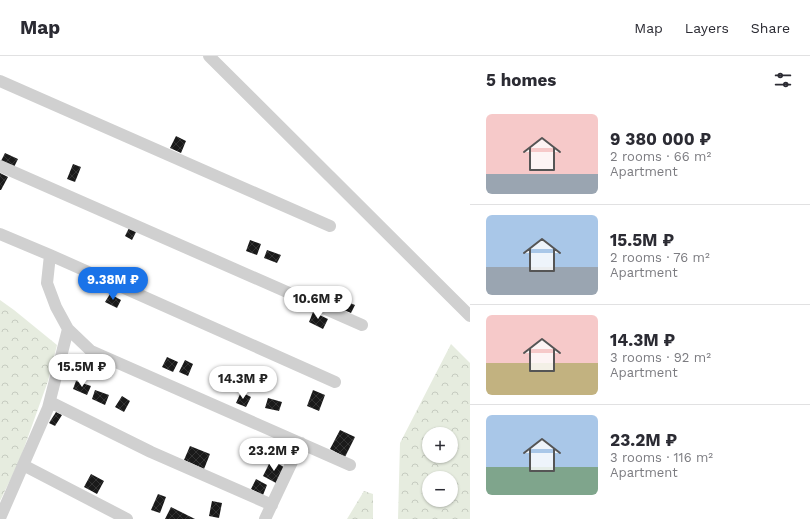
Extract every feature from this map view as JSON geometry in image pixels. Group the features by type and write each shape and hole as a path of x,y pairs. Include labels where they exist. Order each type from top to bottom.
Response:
{"street":[{"path":"209,56 470,316"},
{"path":"0,81 330,226"},
{"path":"0,166 362,325"},
{"path":"0,234 335,382"},
{"path":"50,255 47,283 56,307 68,329 90,351 350,465"},
{"path":"0,518 50,402 68,329"},
{"path":"50,402 152,452 272,505"},
{"path":"265,519 301,443"},
{"path":"23,465 127,519"}],"green space":[{"path":"0,300 57,345 48,381 19,462 0,501"},
{"path":"451,344 470,363 470,519 398,519 400,443"},
{"path":"364,491 373,494 373,519 347,519"}],"building":[{"path":"176,136 186,141 181,153 170,148"},
{"path":"5,153 18,159 14,167 1,161"},
{"path":"73,164 81,167 75,182 67,179"},
{"path":"0,173 8,177 1,190 0,190"},
{"path":"129,228 136,232 132,240 125,236"},
{"path":"250,240 261,244 257,255 246,251"},
{"path":"267,250 281,255 277,263 264,258"},
{"path":"110,294 121,300 117,308 105,302"},
{"path":"342,300 355,305 351,313 339,308"},
{"path":"313,312 328,319 323,329 309,322"},
{"path":"167,357 178,362 173,372 162,367"},
{"path":"66,360 71,363 66,372 62,370"},
{"path":"185,360 193,364 188,376 179,372"},
{"path":"76,381 91,386 87,395 73,389"},
{"path":"95,390 109,395 105,405 92,399"},
{"path":"313,390 325,395 319,411 307,406"},
{"path":"241,392 251,397 246,407 236,403"},
{"path":"122,396 130,401 124,412 115,407"},
{"path":"268,398 282,402 279,411 265,408"},
{"path":"56,412 62,415 55,426 49,423"},
{"path":"340,430 355,437 345,457 330,449"},
{"path":"190,446 210,454 204,469 184,460"},
{"path":"271,460 284,467 276,483 263,476"},
{"path":"91,474 104,481 97,494 84,487"},
{"path":"256,479 267,485 263,495 251,489"},
{"path":"158,494 166,497 160,513 151,510"},
{"path":"212,501 222,503 219,518 209,516"},
{"path":"171,507 195,519 165,519"}]}
